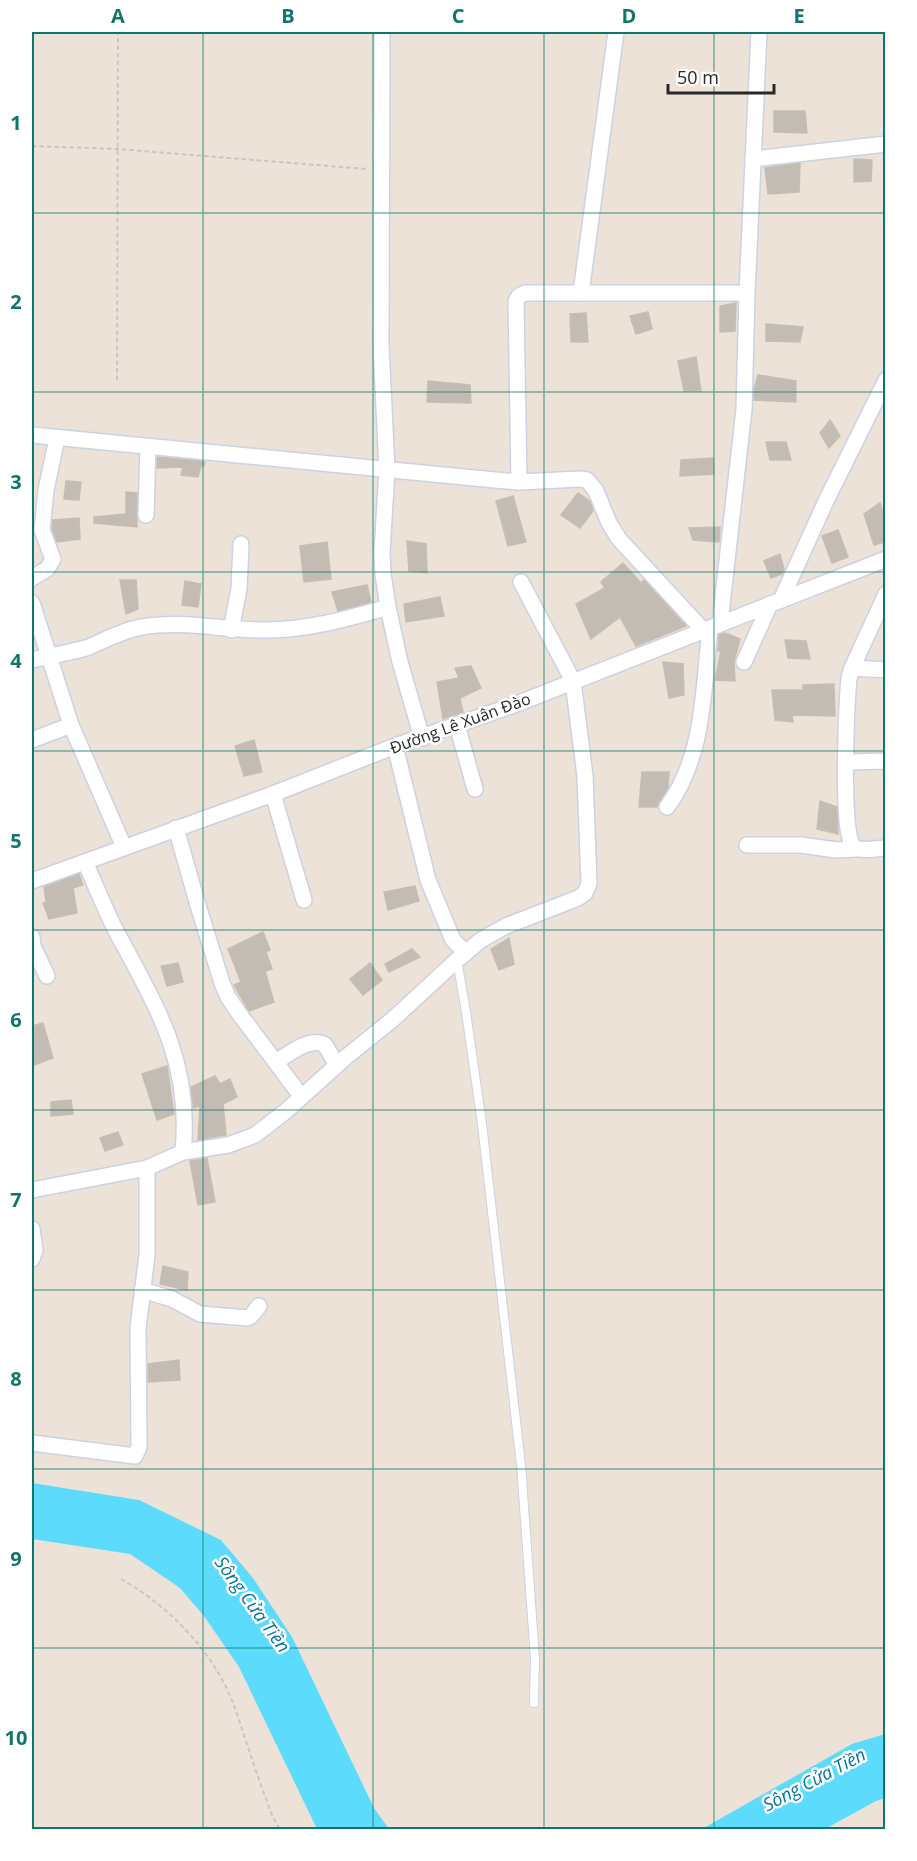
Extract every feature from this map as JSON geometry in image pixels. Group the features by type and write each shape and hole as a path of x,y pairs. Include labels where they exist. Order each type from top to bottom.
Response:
{"street":[{"path":"382,32 381,345 387,470 382,552 388,607 400,662 422,738"},
{"path":"581,293 616,32"},
{"path":"667,807 684,780 697,740 711,627 744,409 759,32"},
{"path":"753,159 885,144"},
{"path":"519,482 517,298 525,293 747,293"},
{"path":"744,662 885,380"},
{"path":"32,435 519,482 586,480 596,491 605,514 619,539 711,627"},
{"path":"32,579 47,569 53,559 42,530 46,490 57,438"},
{"path":"146,515 148,446"},
{"path":"231,630 239,589 241,544"},
{"name":"Đường Lê Xuân Đào","path":"32,881 457,725 885,559"},
{"path":"32,1190 147,1168 183,1152 228,1145 255,1135 393,1020 462,956 488,936 506,926 578,898 588,888 585,776 573,681 521,582"},
{"path":"857,849 850,843 846,818 848,695 852,668 885,594"},
{"path":"32,603 71,725 124,847"},
{"path":"32,660 85,648 142,627 181,624 231,630 283,630 348,618 388,607"},
{"path":"852,668 885,670"},
{"path":"32,740 71,725"},
{"path":"457,725 475,789"},
{"path":"395,746 428,879 462,956"},
{"path":"846,762 885,761"},
{"path":"273,794 304,900"},
{"path":"176,828 222,983 238,1012 301,1096"},
{"path":"747,845 801,845 836,850 885,848"},
{"path":"85,862 114,926 152,996 171,1043 180,1070 183,1091 186,1125 183,1152"},
{"path":"32,937 33,946 47,976"},
{"path":"276,1062 305,1045 316,1042 325,1045 337,1065"},
{"path":"32,1443 135,1456 140,1448 138,1328 147,1254 147,1168"},
{"path":"32,1229 35,1250 32,1259"},
{"path":"142,1290 172,1299 200,1314 247,1318 259,1306"}],"lane":[{"path":"462,956 466,1012 482,1124 521,1465 535,1658 534,1703"}],"path":[{"path":"117,380 118,32"},
{"path":"32,146 117,149 381,170"},
{"path":"121,1579 143,1592 177,1622 201,1649 218,1674 231,1698 272,1815 280,1830"},
{"path":"861,1830 885,1829"}],"water":[{"name":"Sông Cửa Tiền","path":"32,1483 139,1500 221,1540 253,1578 292,1637 374,1808 389,1829 317,1829 239,1667 204,1616 180,1588 130,1554 32,1539"},
{"name":"Sông Cửa Tiền","path":"885,1734 885,1798 825,1829 702,1829 852,1744"}],"building":[{"path":"774,111 805,111 807,133 774,132"},
{"path":"854,159 872,160 871,181 854,182"},
{"path":"800,163 799,192 768,194 765,168"},
{"path":"736,303 735,331 720,332 720,306"},
{"path":"648,312 652,329 636,334 630,316"},
{"path":"586,313 588,342 571,342 570,314"},
{"path":"766,324 803,327 800,342 766,341"},
{"path":"696,357 701,391 684,391 678,361"},
{"path":"758,375 796,381 796,402 754,400"},
{"path":"428,381 470,385 471,403 427,402"},
{"path":"830,420 840,436 829,448 820,433"},
{"path":"766,442 786,442 791,460 770,460"},
{"path":"157,457 205,462 204,466 201,466 198,477 181,475 183,467 157,468"},
{"path":"713,458 714,474 680,476 681,460"},
{"path":"66,481 81,482 79,500 64,499"},
{"path":"126,492 137,493 137,527 94,523 94,517 126,514"},
{"path":"578,493 590,501 593,511 580,528 561,515"},
{"path":"513,496 526,542 508,546 496,501"},
{"path":"880,503 885,520 885,542 874,545 864,514"},
{"path":"79,518 80,539 57,542 52,529 53,520"},
{"path":"720,527 719,542 693,540 689,528"},
{"path":"838,530 848,557 832,563 822,536"},
{"path":"407,541 426,544 427,573 409,571"},
{"path":"327,542 331,579 304,582 300,546"},
{"path":"780,554 784,569 782,574 771,578 764,561"},
{"path":"623,563 641,583 644,580 686,626 636,646 620,617 591,639 576,604 605,588 601,582"},
{"path":"120,580 136,580 138,609 126,614"},
{"path":"185,581 201,584 198,607 182,605"},
{"path":"367,585 371,602 338,611 332,592"},
{"path":"440,597 444,616 406,622 404,604"},
{"path":"725,633 740,639 734,662 735,681 715,680 721,651 718,651 719,635"},
{"path":"785,640 806,641 810,659 788,658"},
{"path":"663,662 683,664 684,695 669,698"},
{"path":"471,666 481,688 460,698 463,712 443,719 437,682 459,678 455,668"},
{"path":"834,684 835,716 792,715 793,722 775,720 772,690 803,690 803,685"},
{"path":"254,740 262,772 244,776 235,746"},
{"path":"642,772 669,772 668,787 657,807 639,807"},
{"path":"820,801 837,807 838,834 817,829"},
{"path":"79,874 83,885 73,888 77,913 49,919 43,903 46,902 44,887"},
{"path":"415,886 419,901 388,910 384,892"},
{"path":"263,932 270,950 266,952 272,969 265,971 274,1002 249,1011 234,985 241,982 228,949"},
{"path":"509,938 514,964 499,970 491,949"},
{"path":"412,949 420,957 389,972 385,964"},
{"path":"178,963 183,982 167,986 161,966"},
{"path":"370,963 382,980 363,995 350,979"},
{"path":"43,1023 53,1058 34,1065 32,1026"},
{"path":"167,1066 174,1114 157,1120 142,1074"},
{"path":"215,1076 220,1084 230,1079 237,1097 223,1104 226,1135 198,1140 200,1106 193,1108 191,1087"},
{"path":"71,1100 73,1114 51,1116 51,1102"},
{"path":"118,1132 123,1145 105,1151 100,1138"},
{"path":"207,1158 215,1202 198,1205 190,1161"},
{"path":"163,1266 188,1272 187,1290 160,1284"},
{"path":"179,1360 180,1380 148,1382 148,1364"}]}
